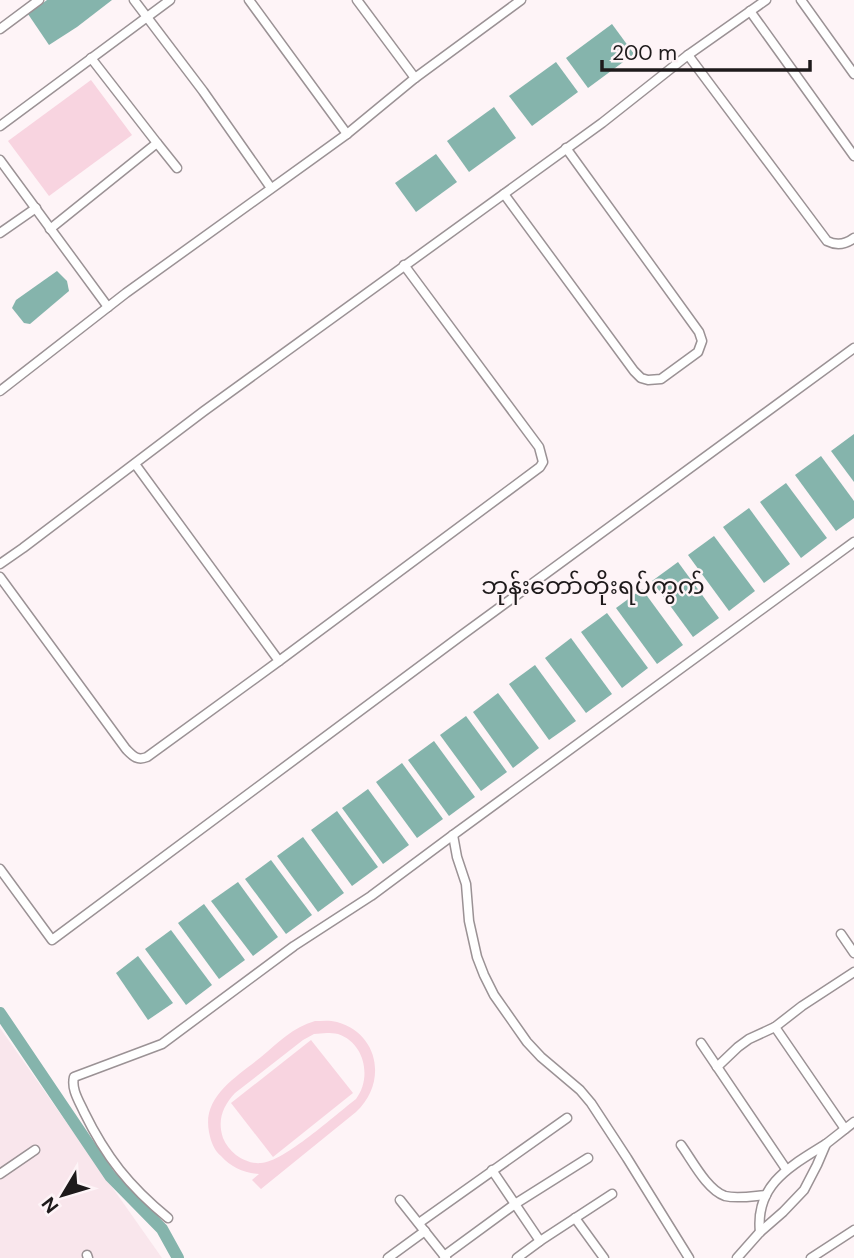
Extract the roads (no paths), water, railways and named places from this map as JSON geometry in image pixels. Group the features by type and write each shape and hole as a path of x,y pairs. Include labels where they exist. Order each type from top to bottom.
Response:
{"street":[{"path":"0,29 39,0"},
{"path":"134,0 203,91 271,188"},
{"path":"0,126 170,0"},
{"path":"249,0 347,134"},
{"path":"357,0 415,78"},
{"path":"0,391 108,307 347,134 415,78 521,0"},
{"path":"0,564 204,411 602,123 688,55 766,0"},
{"path":"801,0 854,74"},
{"path":"750,11 854,156"},
{"path":"688,55 827,241 838,244 854,238"},
{"path":"92,58 177,168"},
{"path":"50,229 157,143"},
{"path":"504,194 641,378 661,379 698,352 702,341 699,332 566,148"},
{"path":"0,160 108,307"},
{"path":"0,233 36,208"},
{"path":"0,577 126,749 135,758 142,759 540,467 543,461 539,447 404,265"},
{"path":"0,869 52,940 854,348"},
{"path":"135,464 279,661"},
{"path":"168,1218 128,1182 102,1146 78,1100 73,1085 74,1077 162,1044 294,946 372,896 854,541"},
{"path":"453,835 466,884 469,921 477,957 494,995 527,1042 591,1103 689,1258"},
{"path":"841,934 854,953"},
{"path":"717,1067 749,1039 775,1027 854,972"},
{"path":"775,1027 845,1129"},
{"path":"702,1043 786,1168"},
{"path":"419,1223 567,1118"},
{"path":"760,1232 759,1219 765,1195 786,1168 826,1144 854,1122"},
{"path":"737,1258 804,1190 826,1144"},
{"path":"681,1145 709,1186 724,1196 765,1195"},
{"path":"0,1174 35,1150"},
{"path":"400,1200 445,1257 514,1204 588,1158"},
{"path":"492,1170 540,1241"},
{"path":"517,1258 612,1194"},
{"path":"575,1218 602,1257"},
{"path":"811,1258 854,1230"},
{"path":"388,1258 425,1231"}],"waterway":[{"path":"0,1013 110,1176 162,1229 178,1258"}],"district":[{"name":"ဘုန်းတော်တိုးရပ်ကွက်","path":"593,586"}]}
